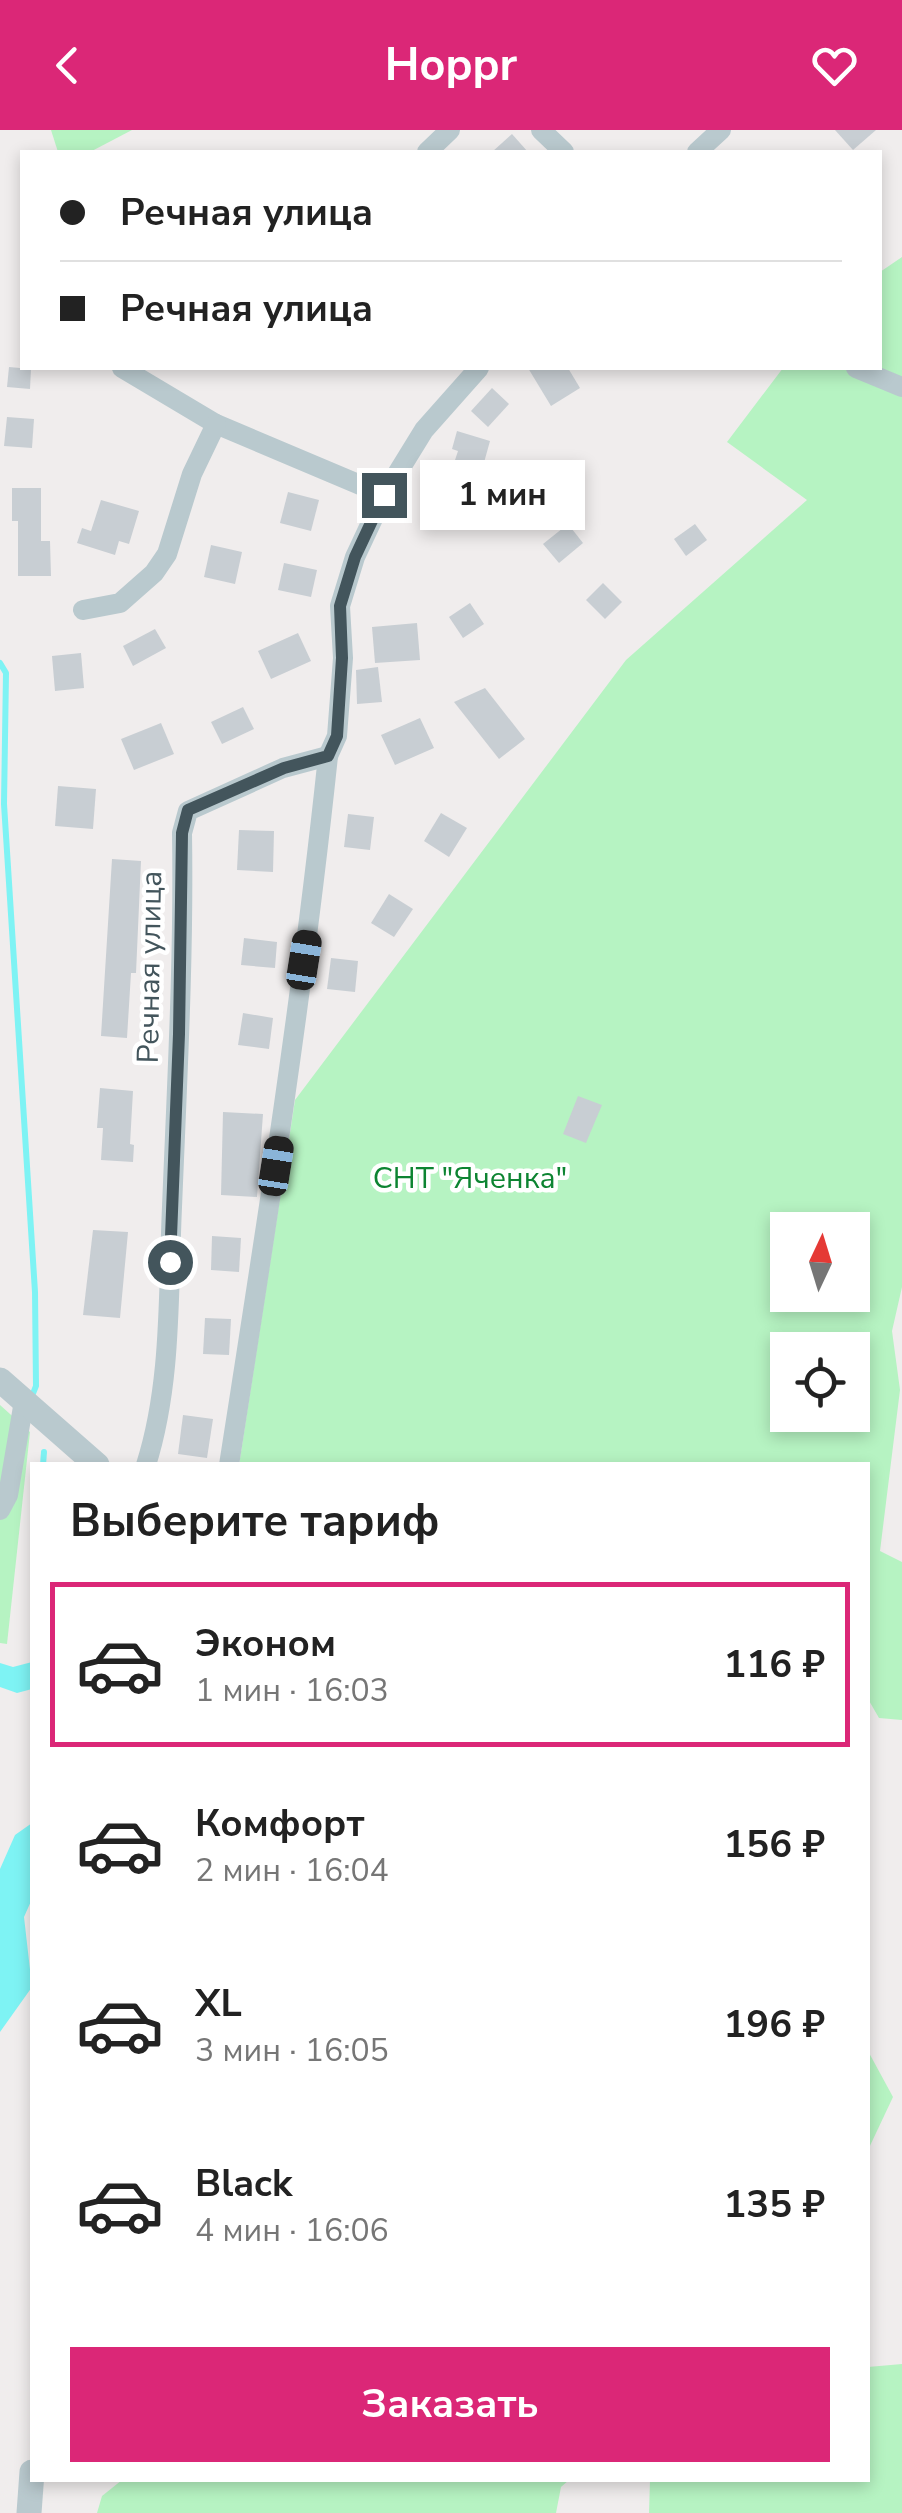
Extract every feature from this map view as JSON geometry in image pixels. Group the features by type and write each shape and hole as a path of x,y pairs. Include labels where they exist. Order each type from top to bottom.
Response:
{"street":[{"path":"429,150 450,130"},
{"path":"541,130 562,150"},
{"path":"699,150 721,130"},
{"path":"125,370 216,424 384,495"},
{"path":"229,1462 288,1091 328,756 337,736 342,658 340,606 355,557 384,495 424,430 477,370"},
{"path":"861,370 902,387"},
{"path":"83,610 120,602 154,572 167,554 192,474 216,424"},
{"name":"Речная улица","path":"147,1462 159,1424 166,1340 182,833 188,810 284,768 328,756"},
{"path":"0,1380 94,1462"},
{"path":"0,1510 8,1495 24,1401"},
{"path":"29,2513 31,2482"}],"green space":[{"path":"51,130 132,130 94,150 57,150"},
{"name":"СНТ \"Яченка\"","path":"902,257 902,1287 892,1331 900,1390 880,1551 902,1562 902,1720 879,1718 870,1702 870,1462 239,1462 295,1100 626,660 807,500 727,442 781,370 882,370 882,271"},
{"path":"0,1405 30,1432 7,1644 0,1643"},
{"path":"870,2055 893,2097 870,2146"},
{"path":"902,2364 902,2513 649,2513 650,2482 870,2482 870,2367"},
{"path":"120,2482 567,2482 561,2487 556,2513 97,2513 102,2496"}],"water":[{"path":"0,1663 13,1667 30,1663 30,1690 17,1693 0,1687"},
{"path":"30,1824 30,1904 24,1917 30,1990 0,2032 0,1869 15,1835"}],"building":[{"path":"835,130 876,130 853,150"},
{"path":"512,134 526,150 494,150"},
{"path":"9,367 31,370 30,389 7,387"},
{"path":"529,370 569,370 580,388 551,406"},
{"path":"492,388 509,404 488,427 471,411"},
{"path":"7,417 34,419 32,448 4,446"},
{"path":"457,431 490,441 480,477 452,469 458,451 452,449"},
{"path":"12,488 41,488 41,541 50,541 51,576 18,576 18,521 12,521"},
{"path":"288,492 319,500 311,531 280,523"},
{"path":"101,500 139,511 129,544 119,541 115,555 77,543 82,528 91,531"},
{"path":"568,524 583,543 559,563 543,544"},
{"path":"695,524 707,540 686,556 674,539"},
{"path":"211,545 242,552 235,584 204,577"},
{"path":"284,563 317,570 311,597 278,590"},
{"path":"603,583 622,602 605,619 586,600"},
{"path":"470,603 484,624 463,638 449,617"},
{"path":"417,623 420,660 375,663 372,627"},
{"path":"155,629 166,648 133,666 123,646"},
{"path":"298,633 311,661 271,679 258,651"},
{"path":"81,653 84,688 55,691 52,656"},
{"path":"378,667 382,702 357,704 356,670"},
{"path":"485,688 525,739 499,759 454,702"},
{"path":"243,707 254,729 222,744 211,722"},
{"path":"420,718 434,748 395,765 381,735"},
{"path":"161,723 174,754 134,770 121,739"},
{"path":"58,786 96,789 93,829 55,826"},
{"path":"441,813 467,828 449,857 424,841"},
{"path":"348,814 374,817 370,850 344,847"},
{"path":"239,830 274,831 273,872 237,870"},
{"path":"112,859 141,861 136,973 131,973 127,1038 101,1036"},
{"path":"389,894 413,909 394,937 371,923"},
{"path":"244,938 277,942 275,968 241,965"},
{"path":"331,958 358,961 355,992 327,989"},
{"path":"243,1013 273,1018 269,1049 238,1045"},
{"path":"100,1088 133,1091 133,1162 101,1160 103,1128 97,1128"},
{"path":"578,1096 602,1105 586,1143 563,1134"},
{"path":"223,1112 263,1114 257,1197 221,1195"},
{"path":"93,1230 128,1232 120,1318 83,1315"},
{"path":"212,1236 241,1238 239,1272 211,1270"},
{"path":"205,1318 231,1319 229,1355 203,1354"},
{"path":"183,1415 213,1419 207,1458 178,1454"}],"waterway":[{"path":"0,663 6,673 4,804 35,1292 36,1386 32,1396"},
{"path":"43,1462 44,1452"}],"route":[{"path":"170,1262 182,833 188,810 284,768 328,756 337,736 342,658 340,606 355,557 384,495"}]}
